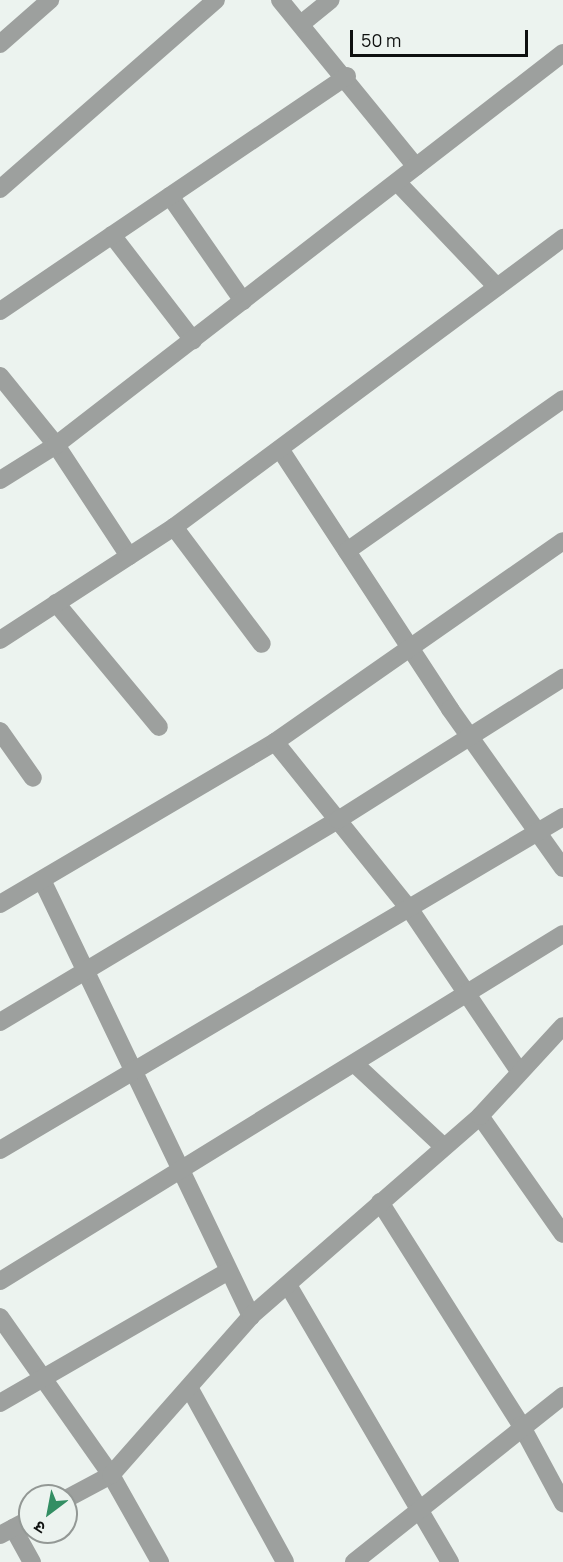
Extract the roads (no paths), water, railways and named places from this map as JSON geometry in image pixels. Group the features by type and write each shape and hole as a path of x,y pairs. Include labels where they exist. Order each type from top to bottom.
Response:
{"street":[{"path":"0,44 50,0"},
{"path":"0,189 216,0"},
{"path":"279,0 347,76 416,167"},
{"path":"301,24 331,0"},
{"path":"0,480 56,445 563,53"},
{"path":"0,311 347,76"},
{"path":"397,182 497,287"},
{"path":"170,196 243,301"},
{"path":"112,235 193,340"},
{"path":"0,640 174,527 563,238"},
{"path":"0,376 56,445 129,556"},
{"path":"347,551 563,399"},
{"path":"280,449 470,737 563,868"},
{"path":"174,527 262,644"},
{"path":"0,904 275,742 408,645 563,541"},
{"path":"56,603 159,727"},
{"path":"0,1022 338,820 563,678"},
{"path":"0,731 33,778"},
{"path":"275,742 411,911 519,1071"},
{"path":"0,1150 138,1072 411,911 563,817"},
{"path":"42,880 84,972 138,1072 251,1316"},
{"path":"0,1281 184,1172 563,934"},
{"path":"78,1492 111,1474 190,1389 251,1316 480,1116 519,1071 563,1026"},
{"path":"356,1065 444,1147"},
{"path":"480,1116 563,1234"},
{"path":"380,1202 521,1425 563,1503"},
{"path":"0,1403 229,1271"},
{"path":"288,1284 450,1562"},
{"path":"0,1317 40,1381 111,1474 160,1562"},
{"path":"190,1389 285,1562"},
{"path":"354,1562 420,1511 521,1425 563,1396"},
{"path":"7,1531 32,1562"}]}
